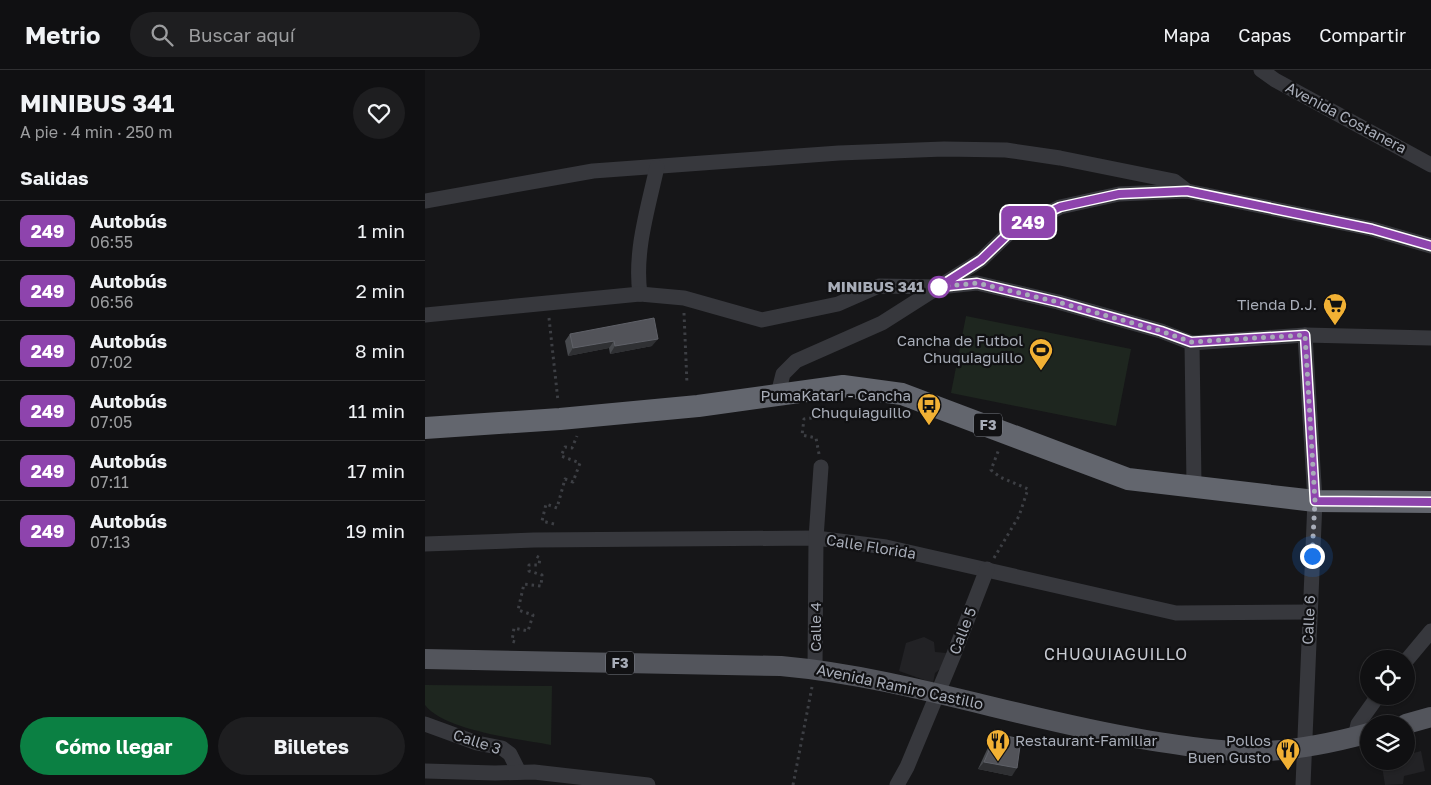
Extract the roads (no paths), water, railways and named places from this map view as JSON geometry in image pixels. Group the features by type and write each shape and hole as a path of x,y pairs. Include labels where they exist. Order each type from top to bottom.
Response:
{"highway":[{"name":"F3","path":"425,428 560,419 698,406 843,386 902,394 1005,431 1128,479 1194,485 1315,501 1431,502"}],"main road":[{"name":"Avenida Ramiro Castillo","path":"425,659 781,666 815,669 937,693 1094,731 1180,746 1259,751 1303,748 1360,735"},
{"path":"1415,722 1431,718"}],"street":[{"name":"Avenida Costanera","path":"1261,70 1275,80 1431,164"},
{"path":"425,201 593,171 839,152 1006,150 1060,158 1174,181 1187,191"},
{"path":"640,294 638,279 641,245 657,167"},
{"path":"778,394 783,374 796,361 882,323 981,260 1008,234 1060,207 1119,194 1187,191 1372,229 1431,246"},
{"path":"425,316 640,294 684,298 762,320 838,304 879,286 939,287 977,283 1058,302 1161,331 1191,342 1305,335 1431,338"},
{"name":"Calle 6","path":"1303,785 1303,748 1315,501 1305,335"},
{"path":"1191,342 1194,485"},
{"name":"Calle 4","path":"815,669 816,538 821,467"},
{"name":"Calle Florida","path":"425,544 534,540 816,538 886,547 1177,613 1310,612"},
{"name":"Calle 5","path":"897,785 907,767 987,569"},
{"path":"1415,650 1431,631"},
{"name":"Calle 3","path":"425,724 477,744 502,748 510,754 519,772"},
{"path":"425,771 547,773 648,785"}],"place":[{"name":"MINIBUS 341","path":"939,287"},
{"name":"Tienda D.J.","path":"1335,326"},
{"name":"Cancha de Futbol Chuquiaguillo","path":"1041,371"},
{"name":"PumaKatari - Cancha Chuquiaguillo","path":"929,426"},
{"name":"Restaurant-Familiar","path":"998,762"},
{"name":"Pollos Buen Gusto","path":"1288,771"}],"district":[{"name":"CHUQUIAGUILLO","path":"1116,654"}]}
